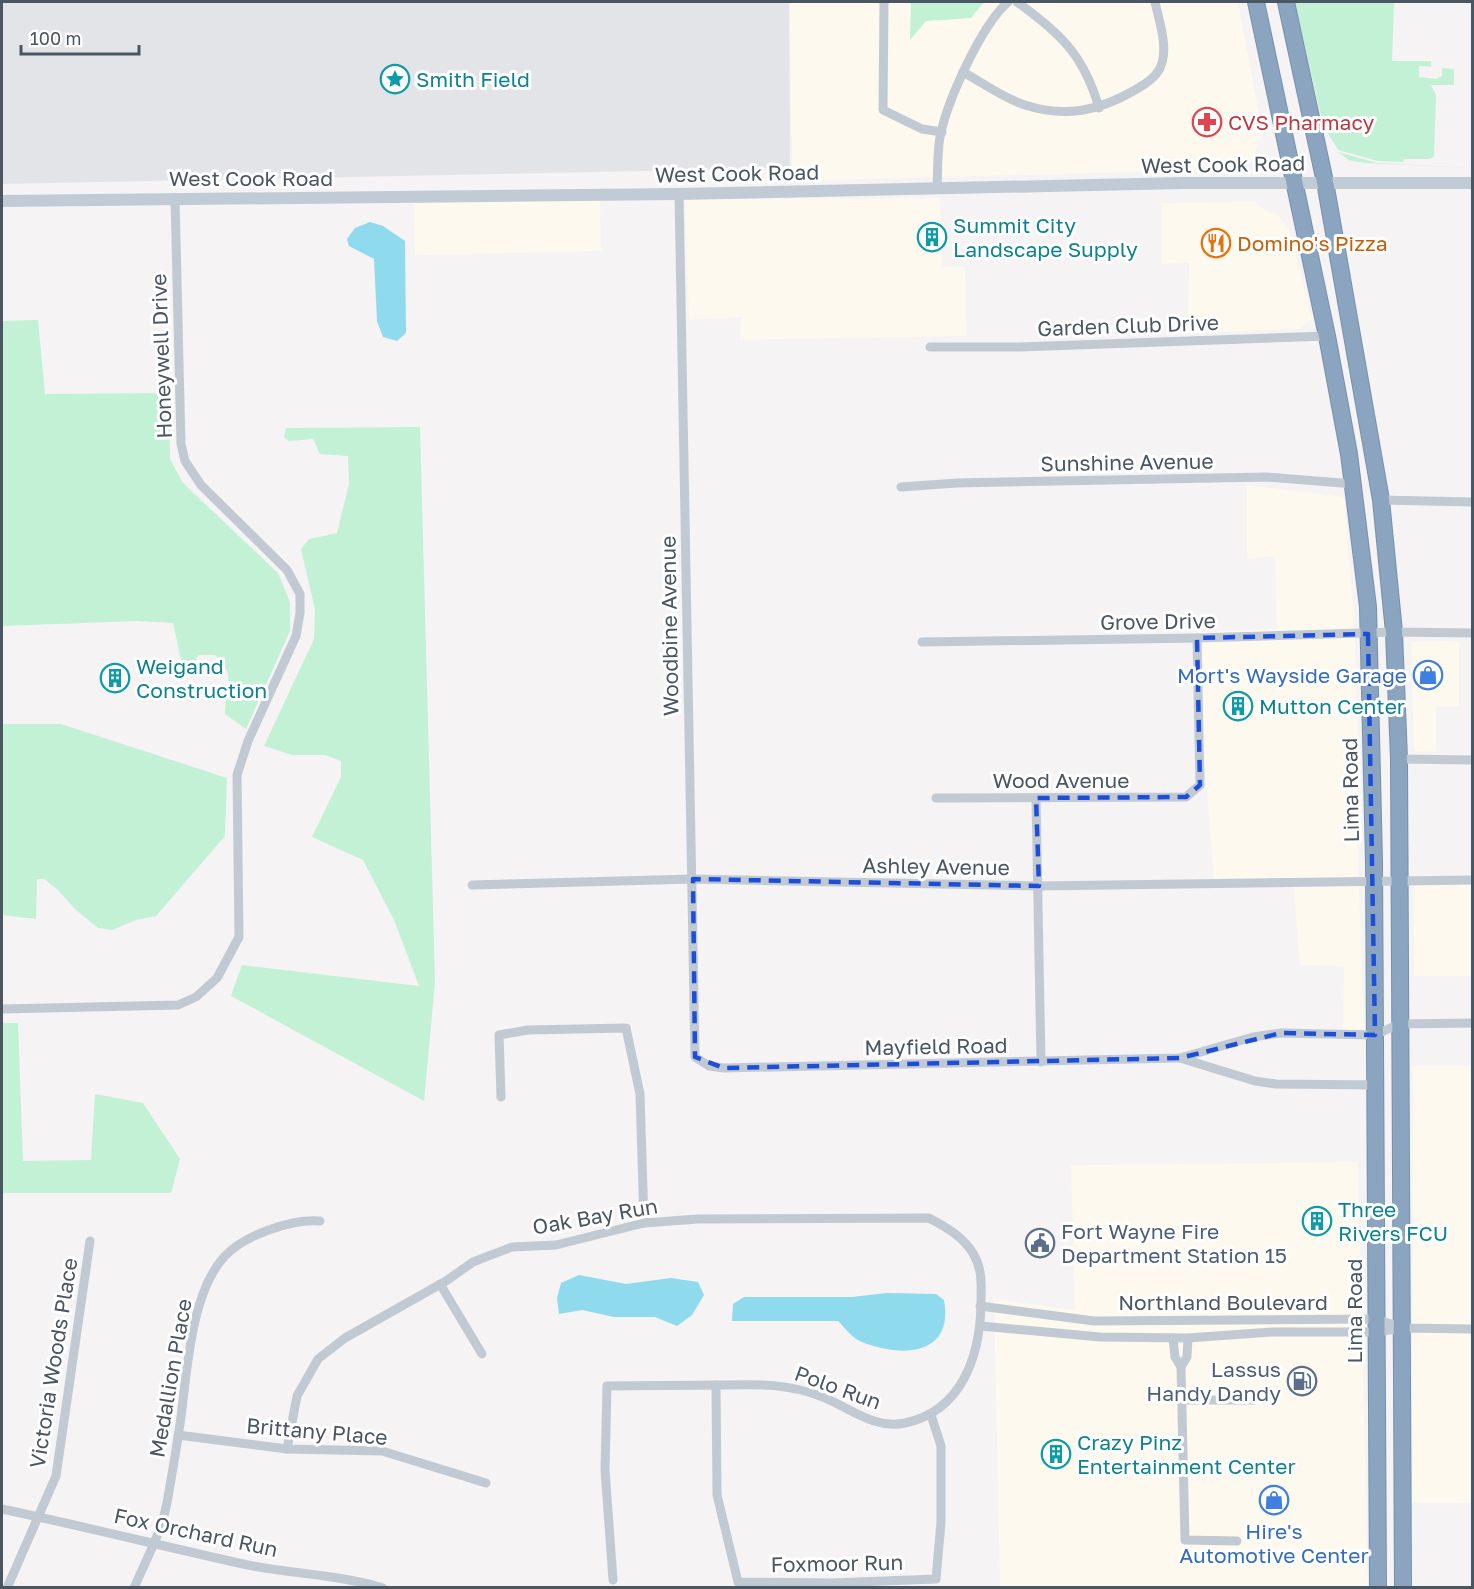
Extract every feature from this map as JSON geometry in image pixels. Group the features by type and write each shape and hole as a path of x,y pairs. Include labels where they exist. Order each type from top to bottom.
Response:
{"highway":[{"name":"Lima Road","path":"1256,2 1327,336 1354,484 1368,607 1374,880 1378,1587"},
{"path":"1286,2 1324,182 1381,500 1395,632 1399,759 1403,1587"}],"main road":[{"name":"West Cook Road","path":"2,201 679,194 1294,182 1473,183"}],"street":[{"path":"884,2 883,110 903,122 942,132"},
{"path":"937,188 942,132 963,72 980,40 1008,2"},
{"path":"1017,2 1044,21 1078,56 1092,85 1098,108"},
{"path":"963,72 1025,105 1047,110 1080,112 1098,108 1149,82 1160,69 1163,43 1155,2"},
{"name":"Woodbine Avenue","path":"679,194 695,1057"},
{"name":"Honeywell Drive","path":"2,1009 178,1005 196,997 217,978 239,937 237,775 248,741 296,636 300,613 300,594 287,570 201,485 185,461 181,444 175,198"},
{"name":"Garden Club Drive","path":"930,346 1020,346 1327,336"},
{"name":"Sunshine Avenue","path":"901,488 957,483 1267,477 1354,484"},
{"path":"1381,500 1473,502"},
{"name":"Grove Drive","path":"922,642 1197,638 1395,632 1473,633"},
{"name":"Wood Avenue","path":"936,798 1186,797 1200,785 1197,638"},
{"path":"1399,759 1473,760"},
{"path":"1036,798 1041,1062"},
{"name":"Ashley Avenue","path":"472,885 693,879 1039,886 1473,880"},
{"path":"1180,1058 1253,1037 1281,1033 1375,1035 1399,1024 1473,1023"},
{"path":"501,1097 499,1035 528,1030 626,1028 640,1094 644,1223"},
{"name":"Mayfield Road","path":"695,1057 709,1065 724,1068 1180,1058"},
{"path":"1180,1058 1255,1081 1276,1084 1375,1085"},
{"name":"Oak Bay Run","path":"287,1449 297,1395 318,1359 345,1338 440,1284 473,1262 512,1247 556,1245 644,1223 698,1219 929,1218 952,1231 973,1253 980,1268 981,1306"},
{"name":"Medallion Place","path":"134,1587 155,1542 166,1506 192,1333 203,1293 224,1257 257,1234 307,1220 320,1221"},
{"name":"Victoria Woods Place","path":"7,1587 56,1476 90,1241"},
{"path":"440,1284 482,1354"},
{"name":"Northland Boulevard","path":"981,1306 1094,1321 1473,1329"},
{"name":"Polo Run","path":"613,1580 605,1470 607,1386 788,1386 821,1396 875,1423 903,1424 931,1415 955,1395 974,1359 981,1326 981,1306"},
{"path":"1051,1315 1051,1332"},
{"name":"Northland Boulevard","path":"981,1326 1100,1337 1188,1338 1376,1326"},
{"path":"1173,1338 1175,1357 1181,1367"},
{"path":"1188,1338 1186,1357 1181,1367 1185,1540 1237,1540"},
{"name":"Foxmoor Run","path":"716,1385 717,1495 738,1582 832,1583 936,1579 941,1522 941,1446 931,1415"},
{"path":"1182,1400 1253,1400"},
{"name":"Brittany Place","path":"178,1435 287,1449 382,1451 486,1483"},
{"name":"Fox Orchard Run","path":"2,1509 245,1564 361,1581 383,1587"}],"highlighted area":[{"path":"1368,634 1375,1035 1281,1033 1180,1058 724,1068 695,1057 693,879 1039,886 1036,798 1186,797 1200,785 1197,638"}],"shaded area":[{"name":"Smith Field","path":"2,2 789,2 790,168 2,184"},
{"path":"790,2 1238,2 1263,135 1252,160 1171,171 792,181"},
{"path":"940,198 942,267 965,267 966,336 740,340 741,317 689,320 685,199"},
{"path":"600,199 601,251 415,255 414,203"},
{"path":"1254,202 1268,212 1277,214 1290,231 1312,319 1300,329 1188,333 1189,263 1162,264 1162,203"},
{"path":"1247,485 1344,497 1354,621 1358,740 1358,865 1364,1029 1343,1029 1344,966 1300,965 1293,878 1214,879 1194,632 1277,629 1275,556 1247,559"},
{"path":"1459,641 1459,707 1436,707 1436,752 1414,751 1411,642"},
{"path":"1472,885 1472,976 1414,976 1414,886"},
{"path":"1413,1066 1472,1066 1472,1503 1412,1503"},
{"path":"1358,1162 1368,1587 1000,1587 994,1299 1075,1310 1071,1165"}],"green space":[{"path":"911,2 984,2 971,18 926,21 910,40"},
{"path":"1295,2 1394,2 1392,61 1431,61 1431,67 1419,66 1419,77 1436,79 1442,76 1442,68 1454,69 1454,85 1431,85 1436,95 1434,157 1404,159 1403,162 1378,161 1338,150 1323,125"},
{"path":"1338,152 1377,163 1472,168 1365,163 1349,160"},
{"path":"38,320 45,394 169,393 170,459 183,483 278,573 290,602 290,631 246,729 225,714 229,683 227,670 215,655 198,655 191,672 184,673 173,623 137,621 2,626 2,321"},
{"path":"420,427 435,982 424,1101 231,996 242,965 419,986 395,922 363,860 312,837 341,777 341,761 325,755 292,755 264,746 314,639 315,610 301,549 309,539 337,533 349,484 348,456 320,454 313,439 289,441 284,437 286,428"},
{"path":"2,724 61,724 227,778 225,836 156,916 136,920 112,930 98,928 44,879 37,879 36,919 2,915"},
{"path":"2,1023 18,1023 23,1161 91,1160 95,1094 143,1103 180,1159 171,1193 2,1193"}],"water":[{"path":"370,222 383,226 405,241 406,333 397,341 383,337 377,321 374,259 349,246 347,239 355,228"},
{"path":"579,1275 626,1284 671,1278 698,1282 704,1295 692,1315 677,1326 655,1317 614,1317 582,1310 559,1314 557,1298 561,1283"},
{"path":"887,1293 936,1294 944,1300 945,1319 941,1332 933,1342 922,1348 908,1351 893,1350 859,1341 838,1321 732,1321 733,1304 744,1297 852,1297"}],"place":[{"name":"Smith Field","path":"395,79"},
{"name":"CVS Pharmacy","path":"1207,122"},
{"name":"Summit City Landscape Supply","path":"932,237"},
{"name":"Domino's Pizza","path":"1216,243"},
{"name":"Mort's Wayside Garage","path":"1428,675"},
{"name":"Weigand Construction","path":"115,678"},
{"name":"Mutton Center","path":"1238,706"},
{"name":"Three Rivers FCU","path":"1317,1221"},
{"name":"Fort Wayne Fire Department Station 15","path":"1040,1243"},
{"name":"Lassus Handy Dandy","path":"1302,1381"},
{"name":"Crazy Pinz Entertainment Center","path":"1056,1454"},
{"name":"Hire's Automotive Center","path":"1274,1500"}]}
